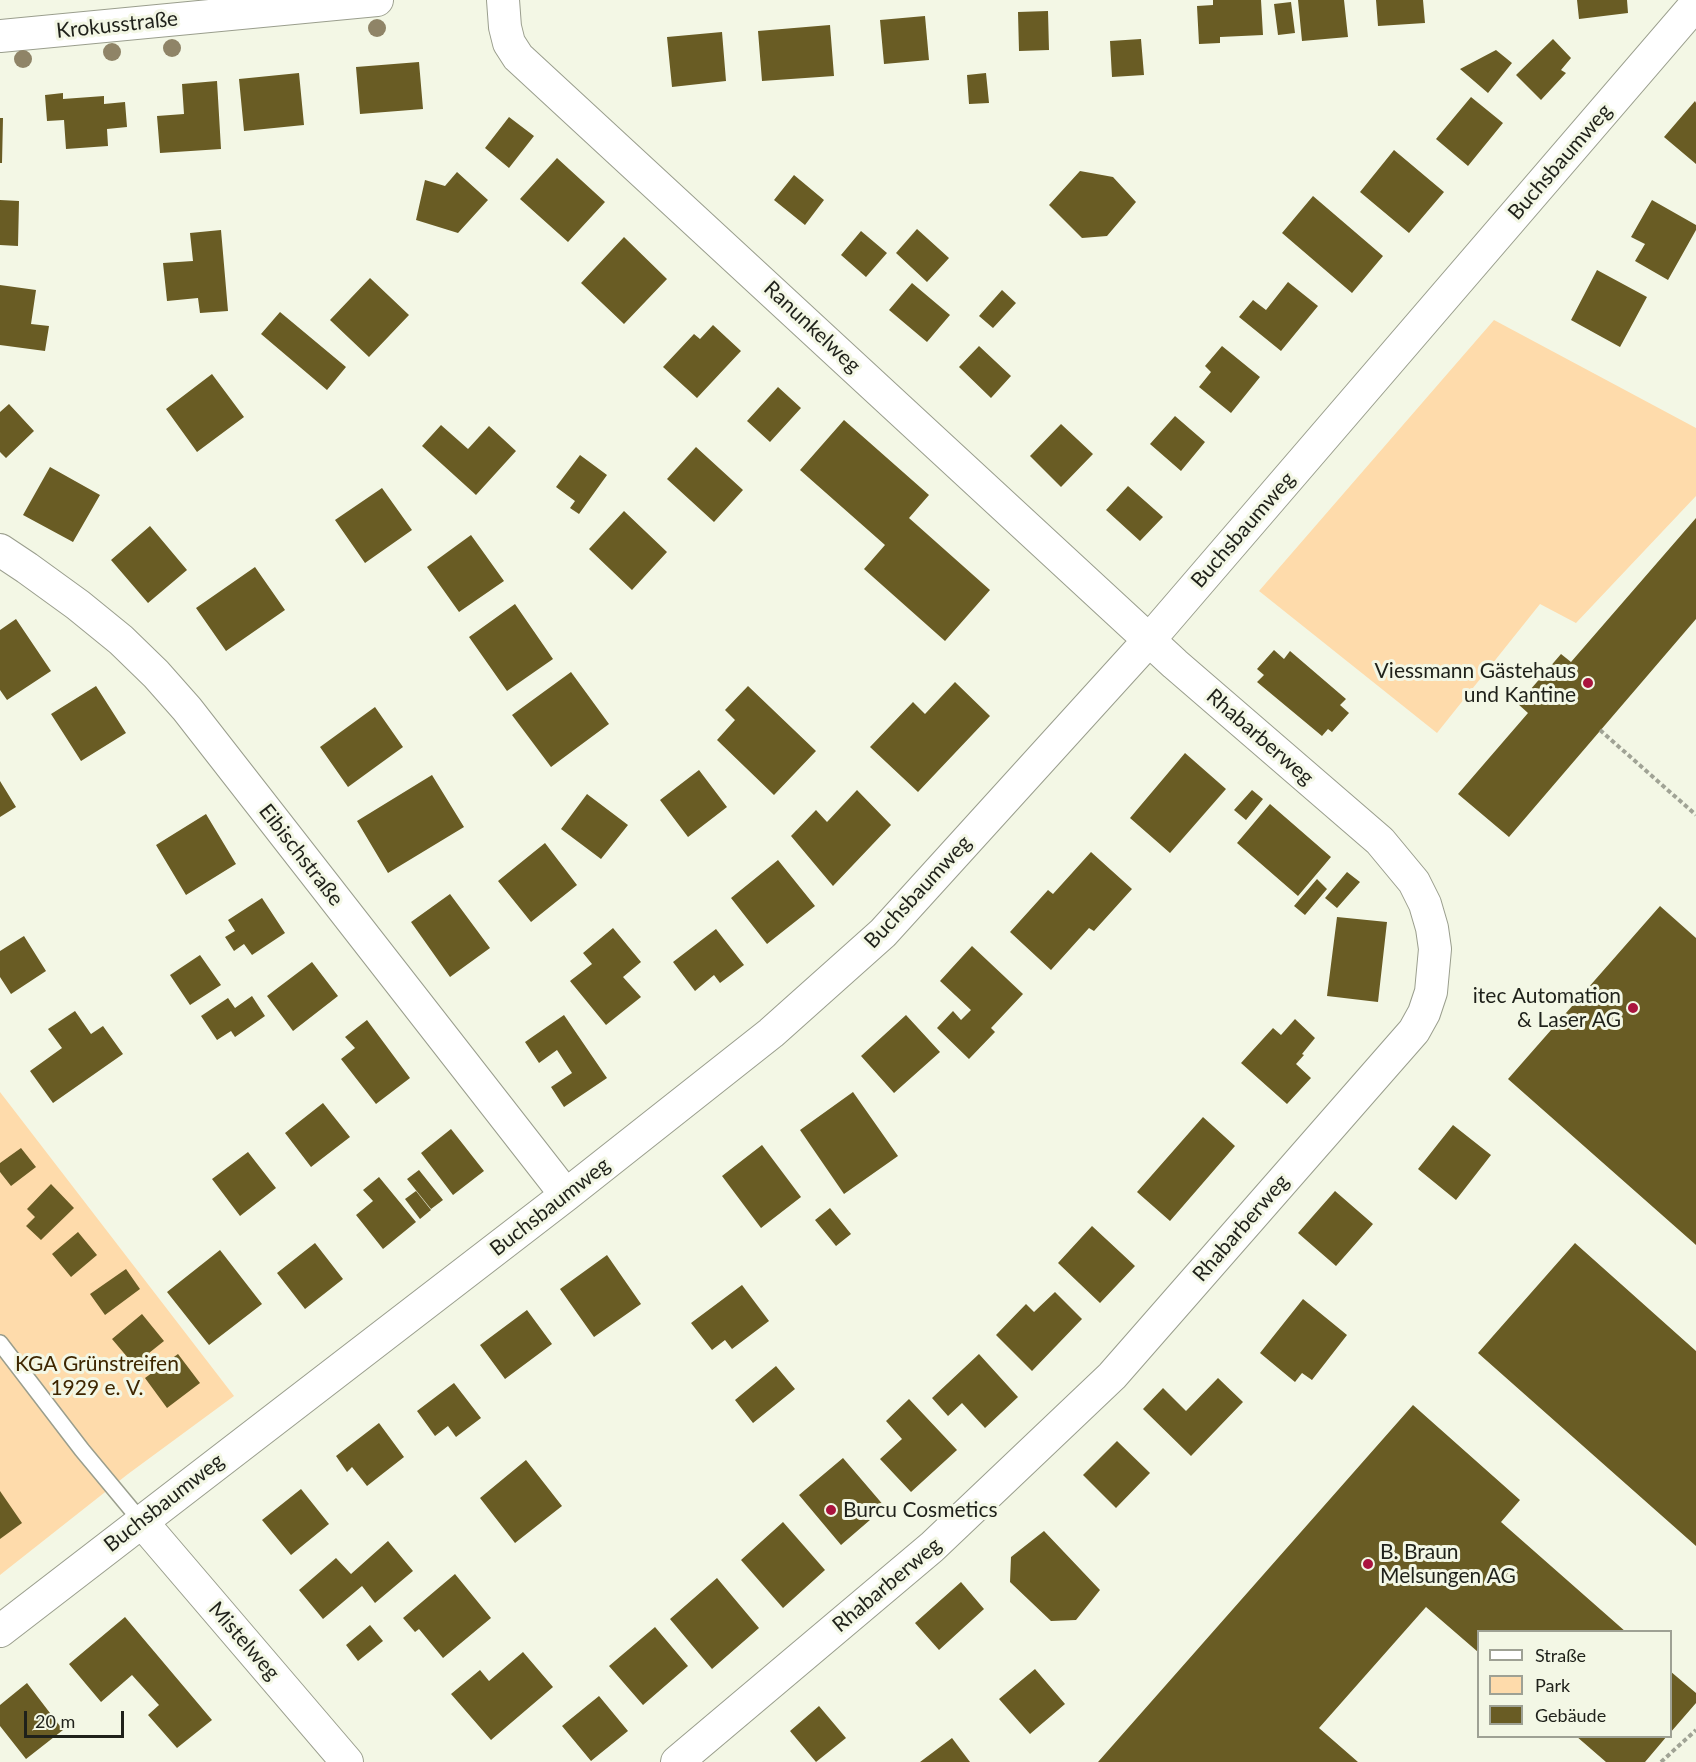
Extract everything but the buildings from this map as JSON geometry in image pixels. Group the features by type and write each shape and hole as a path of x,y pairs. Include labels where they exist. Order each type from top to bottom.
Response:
{"street":[{"name":"Krokusstraße","path":"0,36 377,0"},
{"name":"Ranunkelweg","path":"503,0 509,43 518,57 1150,639"},
{"name":"Buchsbaumweg","path":"0,1631 566,1195 771,1033 883,933 1150,639 1696,4"},
{"name":"Eibischstraße","path":"0,550 78,605 121,640 187,709 566,1195"},
{"name":"Rhabarberweg","path":"677,1762 932,1548 1112,1376 1414,1031 1424,1013 1431,992 1435,949 1427,912 1414,882 1380,841 1175,664 1150,639"},
{"name":"Mistelweg","path":"141,1521 347,1762"}],"lane":[{"path":"0,1343 82,1450 141,1521"}],"path":[{"path":"1600,730 1696,814"},
{"path":"1661,1762 1696,1730"}],"green space":[{"path":"1494,320 1696,428 1696,496 1576,623 1540,604 1437,733 1259,591"},
{"name":"KGA Grünstreifen 1929 e. V.","path":"0,1092 234,1396 128,1474 0,1575"}],"place":[{"name":"Viessmann Gästehaus und Kantine","path":"1588,683"},
{"name":"itec Automation & Laser AG","path":"1633,1008"},
{"name":"Burcu Cosmetics","path":"831,1510"},
{"name":"B. Braun Melsungen AG","path":"1368,1564"}]}
